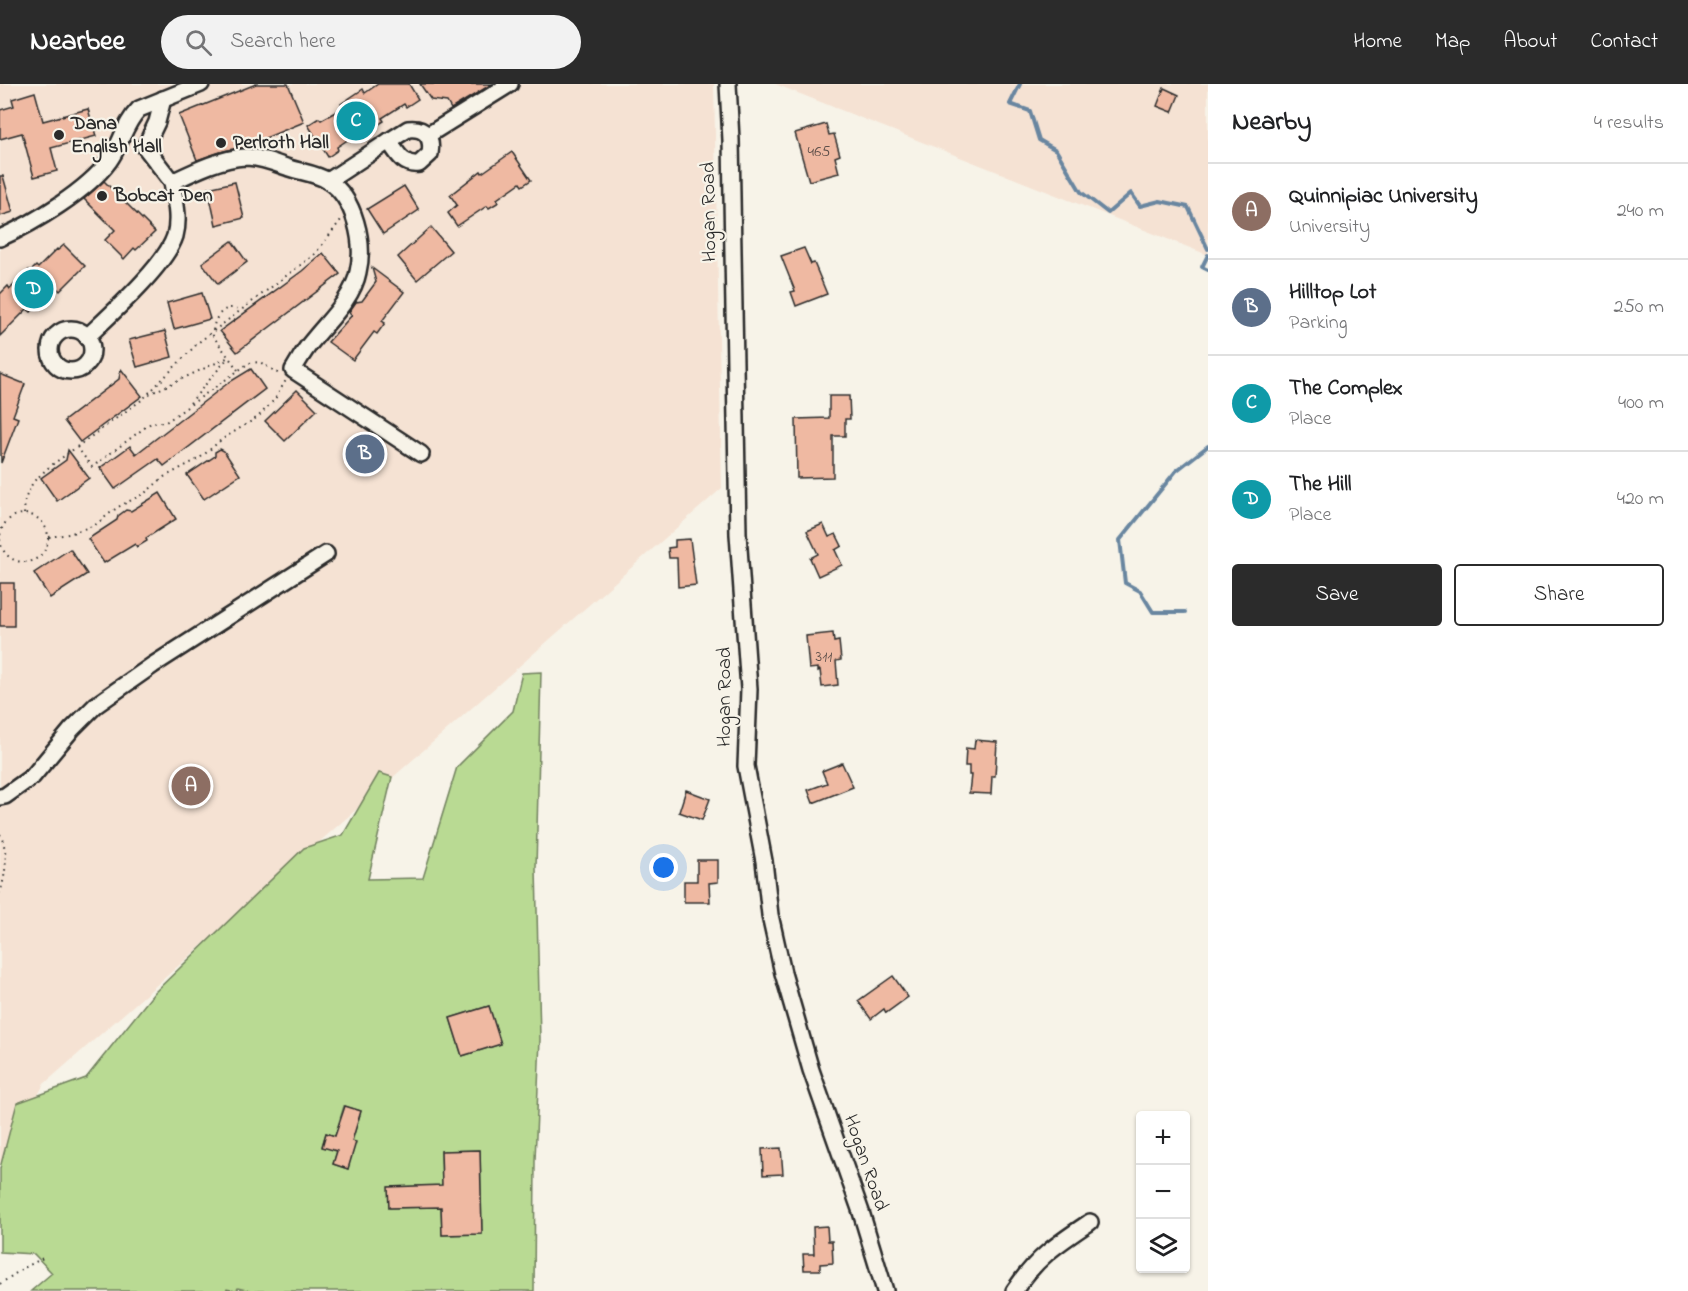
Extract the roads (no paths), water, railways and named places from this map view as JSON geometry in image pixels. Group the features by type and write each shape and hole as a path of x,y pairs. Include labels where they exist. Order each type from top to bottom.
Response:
{"street":[{"path":"0,238 19,230 78,192 109,161 131,117 139,109 201,84"},
{"path":"428,135 510,84"},
{"name":"Hogan Road","path":"728,84 738,534 749,689 746,766 764,861 770,915 783,973 811,1070 861,1212 885,1291"},
{"path":"145,147 157,122 163,99"},
{"path":"328,181 389,141 408,129 420,130 428,135 431,142 430,154 415,165 402,160 389,141"},
{"path":"117,146 145,147"},
{"path":"87,337 133,292 170,249 175,236 178,214 172,182 145,147"},
{"path":"172,182 231,159 260,158 328,181 346,199 359,241 361,260 358,275 352,290 311,342 293,370 421,454"},
{"path":"0,797 5,796 33,776 72,729 96,705 153,665 326,554"},
{"path":"1014,1291 1032,1265 1054,1245 1090,1222"}],"waterway":[{"path":"1020,84 1010,104 1030,111 1039,140 1056,150 1081,192 1108,213 1131,193 1140,206 1160,201 1188,207 1208,249"},
{"path":"1208,255 1202,267 1208,270"},
{"path":"1185,612 1153,612 1140,591 1125,583 1120,540 1176,471 1208,446"}],"place":[{"name":"The Complex","path":"356,121"},
{"name":"Dana English Hall","path":"59,135"},
{"name":"Perlroth Hall","path":"221,143"},
{"name":"Bobcat Den","path":"102,196"},
{"name":"The Hill","path":"34,289"},
{"name":"Hilltop Lot","path":"365,454"},
{"name":"Quinnipiac University","path":"191,786"}]}
